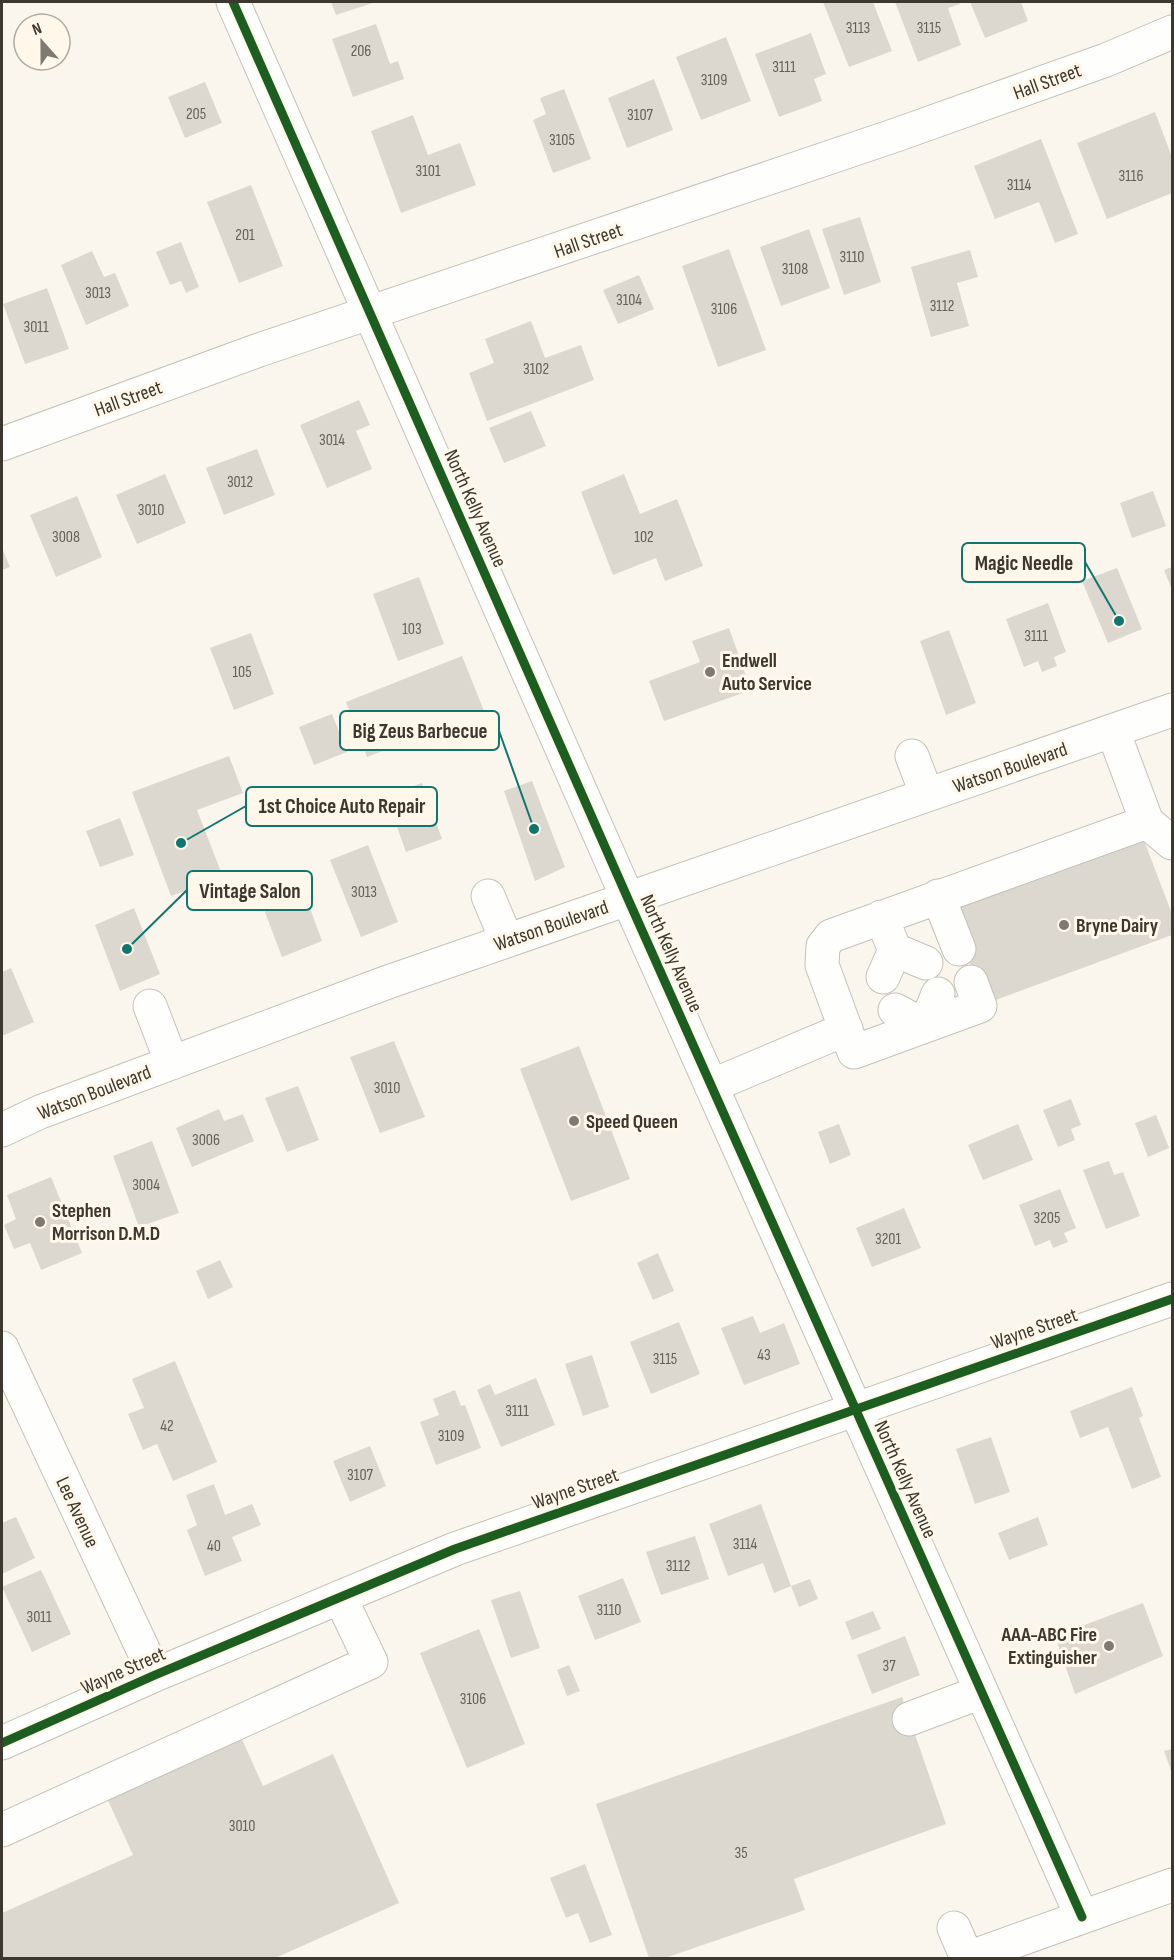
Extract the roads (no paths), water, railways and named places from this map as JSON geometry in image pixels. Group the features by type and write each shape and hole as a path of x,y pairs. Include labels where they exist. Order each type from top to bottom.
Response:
{"street":[{"name":"North Kelly Avenue","path":"233,2 370,314 543,728 628,899 1082,1917"},
{"name":"Hall Street","path":"2,444 259,350 896,135 1106,60 1173,32"},
{"name":"Watson Boulevard","path":"2,1130 40,1112 388,982 1173,710"},
{"path":"1113,731 1147,822 1173,843"},
{"path":"912,756 927,795"},
{"path":"971,982 980,1006 854,1052 822,965 823,946 831,936 1147,822"},
{"path":"488,896 507,941"},
{"path":"938,896 959,949"},
{"path":"881,917 889,964 926,963"},
{"path":"925,1026 938,994"},
{"path":"150,1006 172,1063"},
{"path":"895,1010 925,1026"},
{"path":"711,1086 846,1029"},
{"name":"Wayne Street","path":"2,1743 455,1549 1173,1299"},
{"name":"Lee Avenue","path":"2,1348 154,1676"},
{"path":"2,1830 371,1662 340,1598"},
{"path":"909,1719 981,1692"},
{"path":"954,1928 968,1959 1173,1885"}],"place":[{"name":"Magic Needle","path":"1119,621"},
{"name":"Endwell Auto Service","path":"710,672"},
{"name":"Big Zeus Barbecue","path":"534,829"},
{"name":"1st Choice Auto Repair","path":"181,843"},
{"name":"Bryne Dairy","path":"1064,925"},
{"name":"Vintage Salon","path":"127,949"},
{"name":"Speed Queen","path":"574,1121"},
{"name":"Stephen Morrison D.M.D","path":"40,1222"},
{"name":"AAA-ABC Fire Extinguisher","path":"1109,1646"}]}
